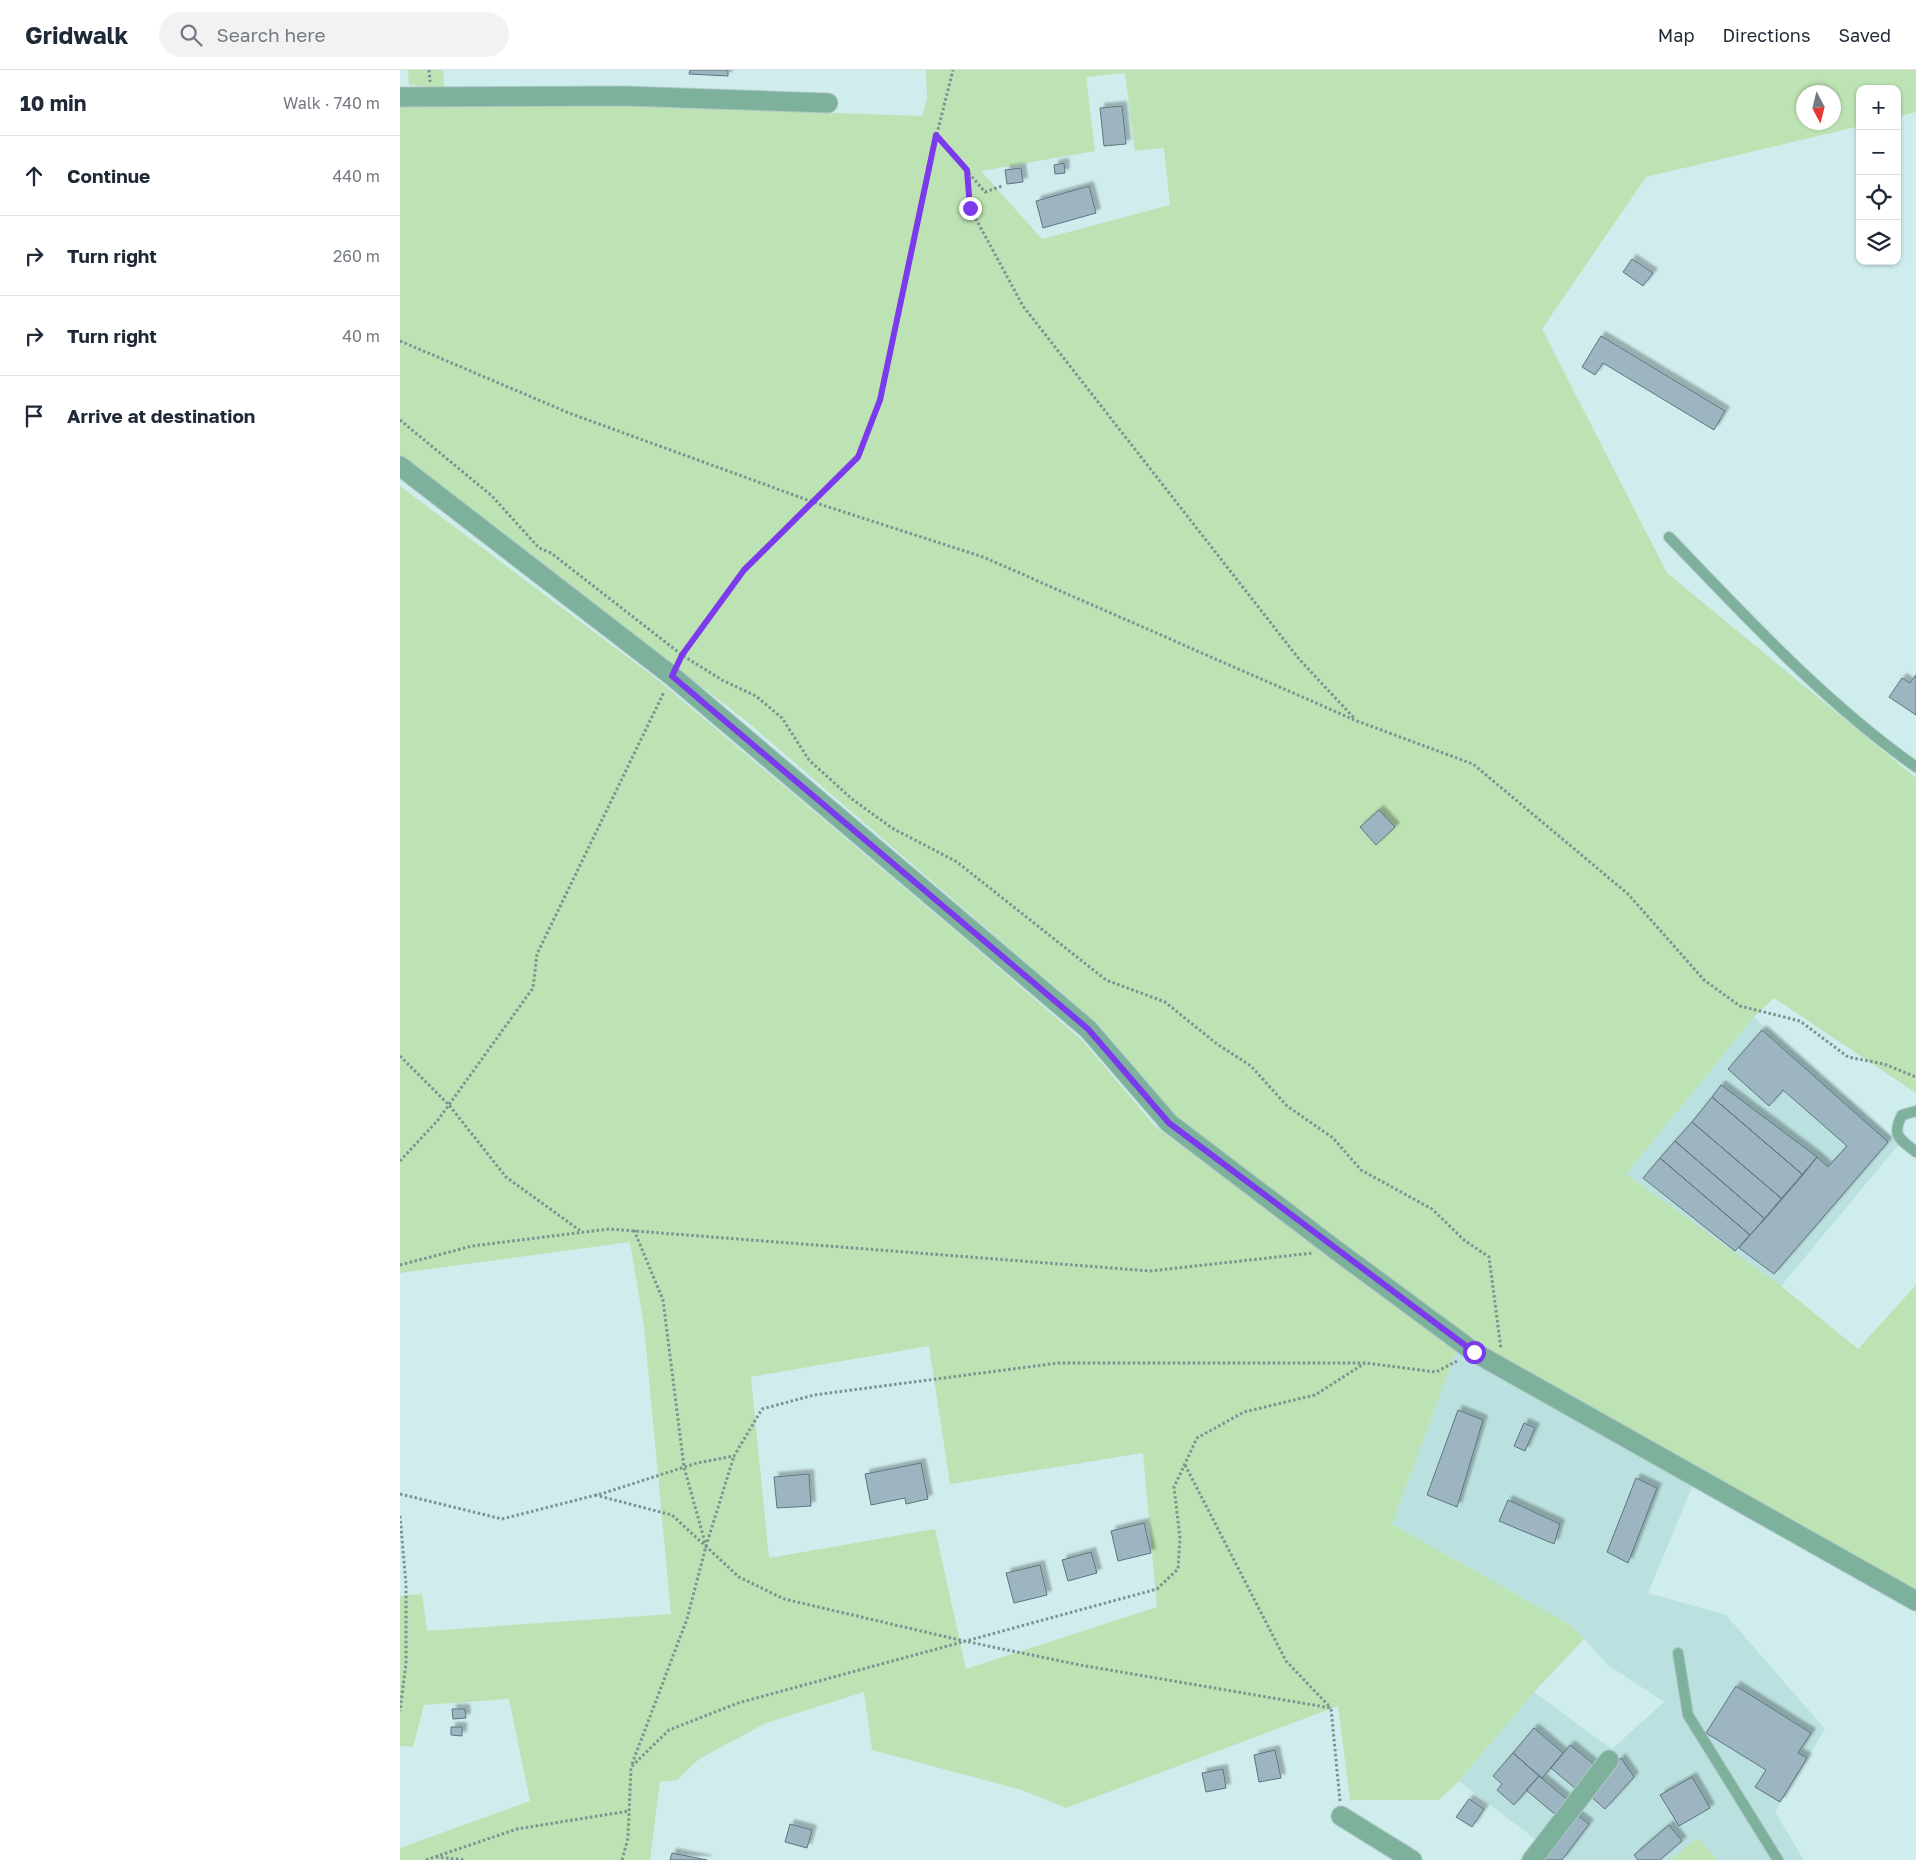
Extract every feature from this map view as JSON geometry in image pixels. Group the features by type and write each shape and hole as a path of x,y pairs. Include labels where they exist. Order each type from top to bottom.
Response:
{"street":[{"path":"400,97 624,96 828,103"},
{"path":"400,466 672,676 1088,1029 1169,1123 1336,1250 1474,1352 1916,1601"},
{"path":"1532,1860 1609,1760"},
{"path":"1341,1816 1402,1857"}],"lane":[{"path":"1669,537 1766,637 1871,735 1916,767"},
{"path":"1916,1111 1902,1115 1896,1127 1898,1137 1916,1152"},
{"path":"1678,1653 1688,1715 1778,1860"}],"path":[{"path":"400,1161 449,1104 533,988 537,954 682,655 744,570 858,457 880,400 936,135 954,70"},
{"path":"936,135 985,192 1002,186"},
{"path":"967,170 970,208 1023,306 1299,659 1357,721"},
{"path":"400,341 568,413 813,502 983,557 1357,721 1472,764 1628,894 1704,980 1740,1006 1800,1021 1848,1057 1884,1064 1916,1077"},
{"path":"400,420 492,496 540,548 551,552 682,655 722,680 756,696 782,718 809,760 852,799 892,828 958,862 1106,980 1165,1002 1217,1044 1251,1066 1287,1106 1333,1138 1361,1170 1432,1209 1464,1240 1489,1257 1503,1368"},
{"path":"400,1056 449,1104 506,1177 582,1232"},
{"path":"400,1265 472,1246 609,1229 1150,1271 1336,1250"},
{"path":"634,1230 663,1300 684,1467 706,1546"},
{"path":"622,1860 628,1838 631,1767 687,1619 706,1546 734,1456 762,1409 814,1395 1058,1363 1366,1363 1436,1372 1474,1352"},
{"path":"631,1767 669,1730 738,1703 1157,1589 1178,1569 1180,1538 1174,1487 1197,1438 1244,1412 1315,1395 1366,1363"},
{"path":"400,1494 502,1519 595,1495 684,1467 734,1456"},
{"path":"1184,1464 1286,1661 1331,1708 1341,1816"},
{"path":"595,1495 672,1515 739,1577 784,1599 964,1642 1080,1665 1331,1708"},
{"path":"400,1516 406,1584 406,1663 400,1711"},
{"path":"426,1860 432,1856 516,1829 630,1811"},
{"path":"432,1856 465,1860"}],"shaded area":[{"path":"1754,1017 1899,1144 1781,1286 1626,1174"},
{"path":"1456,1352 1695,1480 1648,1593 1726,1615 1825,1729 1775,1812 1804,1860 1718,1860 1696,1839 1670,1860 1519,1860 1535,1839 1459,1781 1534,1692 1612,1749 1664,1702 1608,1665 1572,1626 1392,1524"}],"green space":[{"path":"408,70 443,70 444,88 409,85"},
{"path":"926,70 1916,70 1916,112 1901,116 1901,85 1856,85 1856,127 1646,177 1542,329 1667,573 1916,778 1916,1093 1774,998 1754,1017 1626,1174 1781,1286 1858,1349 1916,1285 1916,1592 1481,1348 1173,1115 1101,1027 744,719 400,457 400,106 596,105 922,116 927,99","holes":["1125,73 1135,151 1164,148 1170,205 1042,239 981,171 1095,151 1086,77"]},
{"path":"400,486 658,680 966,940 1082,1040 1155,1126 1456,1352 1392,1524 1572,1626 1584,1639 1534,1692 1459,1781 1439,1800 1350,1800 1338,1706 1066,1808 1022,1790 872,1750 864,1692 766,1723 699,1759 677,1780 660,1782 650,1860 400,1860 400,1848 530,1801 509,1699 424,1705 413,1747 400,1746 400,1596 422,1594 427,1631 671,1614 644,1326 630,1242 400,1273","holes":["929,1346 950,1484 1143,1453 1157,1607 966,1669 935,1529 769,1558 751,1377"]},
{"path":"1697,1838 1718,1860 1670,1860"}],"building":[{"path":"690,70 728,70 728,76 689,74"},
{"path":"1122,106 1126,144 1104,146 1100,108"},
{"path":"1064,163 1065,173 1055,174 1054,165"},
{"path":"1021,168 1023,182 1007,184 1005,170"},
{"path":"1089,186 1096,213 1043,228 1036,201"},
{"path":"1632,259 1653,273 1643,286 1623,272"},
{"path":"1601,336 1725,411 1714,430 1603,363 1595,375 1582,367"},
{"path":"1916,675 1916,715 1889,697 1902,678 1910,683"},
{"path":"1379,810 1395,827 1376,845 1360,827"},
{"path":"1762,1030 1888,1142 1774,1274 1739,1248 1817,1157 1828,1167 1847,1146 1783,1090 1769,1106 1728,1069"},
{"path":"1721,1085 1817,1157 1803,1175 1712,1097"},
{"path":"1712,1097 1803,1175 1782,1199 1692,1122"},
{"path":"1692,1122 1782,1199 1765,1219 1675,1141"},
{"path":"1675,1141 1765,1219 1750,1235 1660,1158"},
{"path":"1660,1158 1750,1235 1735,1251 1643,1178"},
{"path":"1458,1410 1483,1420 1457,1507 1427,1495"},
{"path":"1524,1423 1535,1428 1525,1451 1514,1446"},
{"path":"921,1463 928,1499 906,1504 905,1498 871,1505 865,1474"},
{"path":"809,1474 811,1506 777,1508 774,1477"},
{"path":"1636,1478 1657,1488 1628,1563 1607,1552"},
{"path":"1508,1500 1560,1524 1554,1544 1499,1521"},
{"path":"1144,1523 1151,1553 1118,1561 1111,1531"},
{"path":"1091,1552 1097,1573 1068,1581 1062,1560"},
{"path":"1040,1565 1047,1595 1014,1603 1006,1573"},
{"path":"1736,1686 1811,1733 1798,1753 1807,1758 1780,1802 1755,1787 1766,1770 1706,1733"},
{"path":"452,1709 465,1709 466,1718 453,1719"},
{"path":"451,1727 462,1727 462,1736 451,1735"},
{"path":"1534,1728 1563,1753 1542,1778 1513,1753"},
{"path":"1570,1745 1596,1766 1576,1789 1551,1768"},
{"path":"1275,1750 1281,1778 1259,1782 1254,1755"},
{"path":"1513,1753 1539,1776 1514,1805 1497,1790 1502,1784 1493,1776"},
{"path":"1621,1758 1634,1777 1605,1809 1589,1795"},
{"path":"1223,1769 1226,1788 1206,1792 1202,1773"},
{"path":"1539,1776 1569,1801 1557,1816 1526,1790"},
{"path":"1692,1777 1710,1808 1679,1826 1660,1795"},
{"path":"1469,1799 1484,1809 1472,1827 1456,1817"},
{"path":"1573,1812 1589,1824 1562,1860 1536,1860"},
{"path":"790,1824 812,1830 807,1848 785,1842"},
{"path":"1669,1825 1682,1841 1660,1860 1638,1860 1634,1855"},
{"path":"672,1853 707,1860 670,1860"}],"route":[{"path":"970,208 967,170 936,135 880,400 858,457 744,570 682,655 672,676 1088,1029 1169,1123 1474,1352"}]}
